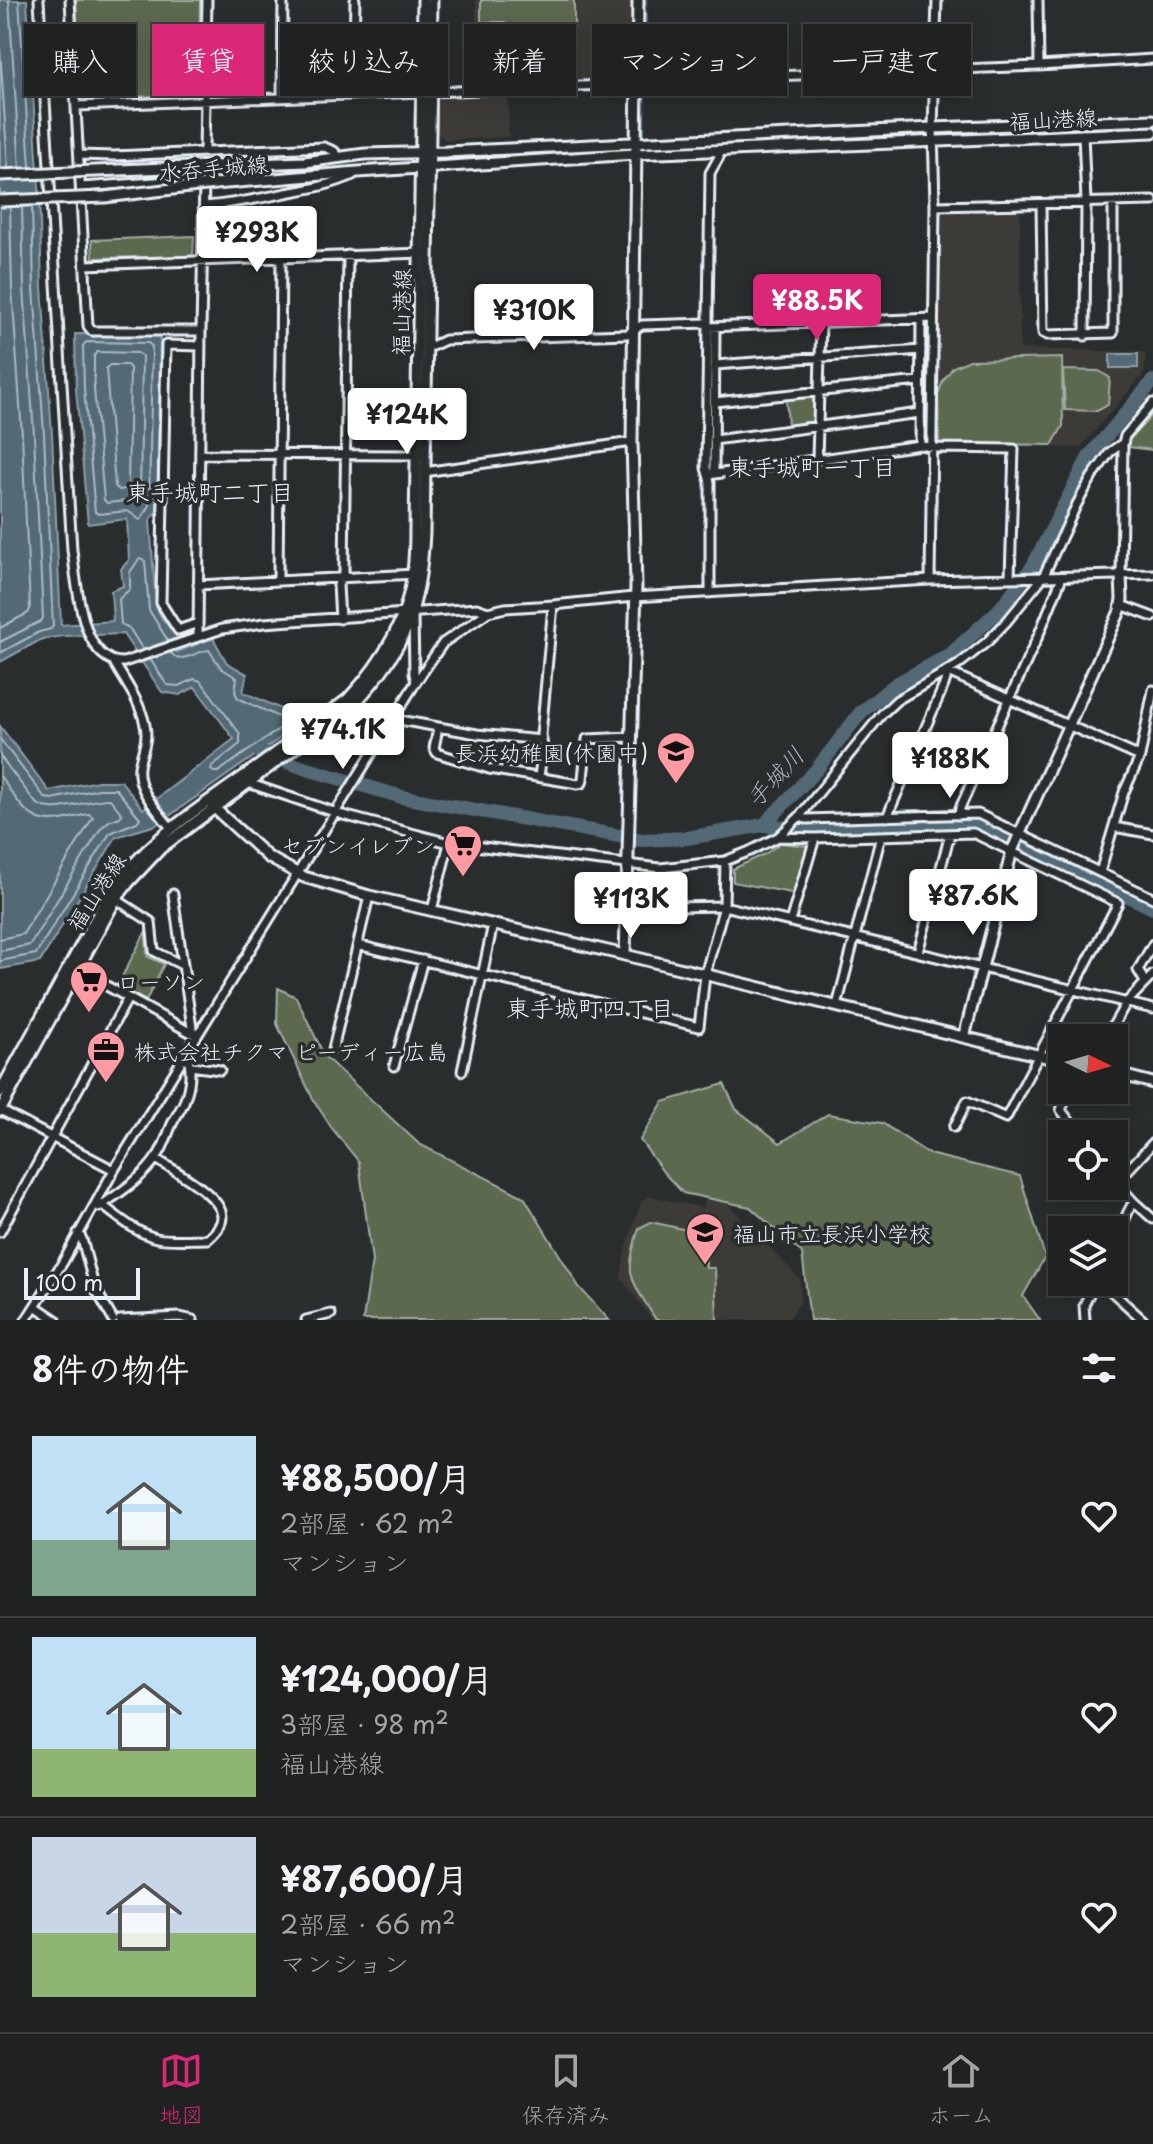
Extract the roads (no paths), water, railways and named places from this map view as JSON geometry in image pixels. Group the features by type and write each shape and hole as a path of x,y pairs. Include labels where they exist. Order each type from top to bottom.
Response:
{"main road":[{"path":"423,0 424,24"},
{"path":"430,24 432,0"},
{"path":"638,0 638,24"},
{"path":"425,168 426,96"},
{"path":"625,955 636,586 632,442 637,96"},
{"name":"福山港線","path":"425,153 1153,120"},
{"name":"福山港線","path":"418,574 425,168 635,154 1153,132"},
{"name":"水呑手城線","path":"0,175 305,162 339,157 425,153"},
{"name":"水呑手城線","path":"0,201 105,197 215,184 425,168"},
{"name":"福山港線","path":"0,1110 116,899 129,882 161,848 211,805 355,703 378,679 397,648 418,574 424,472 420,455 426,345 424,253"},
{"path":"964,1037 1013,849 1121,605 1121,576"},
{"path":"211,805 268,857 297,874 369,896 1048,1057"},
{"name":"福山港線","path":"0,1092 108,896 137,858 169,826 211,805"},
{"path":"1128,1077 1153,1083"}],"street":[{"path":"39,0 72,550 84,623 99,654 114,662 124,662 222,629 264,623 477,608 488,612"},
{"path":"70,0 88,326 92,331 201,331"},
{"path":"204,151 207,0"},
{"path":"282,97 283,0"},
{"path":"354,24 355,0"},
{"path":"937,0 937,24"},
{"path":"1038,0 1039,66"},
{"path":"971,68 1153,59"},
{"path":"448,91 592,85"},
{"path":"77,106 306,96"},
{"path":"930,580 935,96"},
{"path":"1083,134 1085,336"},
{"path":"79,155 324,147 339,157"},
{"path":"711,474 706,468 710,173 717,161 718,150"},
{"path":"204,206 227,205 309,189 343,180 358,172"},
{"path":"81,187 199,179 204,182 198,636"},
{"path":"935,206 1153,201"},
{"path":"1041,204 1043,333 1085,336 1113,333 1113,202"},
{"path":"85,265 424,253"},
{"path":"340,619 338,585 344,572 348,255"},
{"path":"278,581 281,258"},
{"path":"426,345 432,346 445,340 627,334 642,325 710,326 933,318"},
{"path":"920,445 921,319"},
{"path":"817,459 821,323"},
{"path":"710,326 715,365 710,482 710,593"},
{"path":"198,623 178,630 161,603 166,345 201,346"},
{"path":"715,365 921,350"},
{"path":"715,402 920,381"},
{"path":"1121,576 1123,443 1125,436 1153,403"},
{"path":"714,440 920,413"},
{"path":"424,472 632,442"},
{"path":"248,780 449,843 660,868 725,861 779,836 897,700 948,672 988,641 1040,578 1092,477 1110,452 1123,443"},
{"path":"711,474 920,445 1014,449 1012,578"},
{"path":"200,454 420,455"},
{"path":"198,585 418,574"},
{"path":"26,1320 196,1035 416,682 443,643 488,612 634,597 930,580 1153,574"},
{"path":"959,815 1062,577"},
{"path":"539,777 553,605"},
{"path":"1121,605 1153,617"},
{"path":"408,614 416,682"},
{"path":"114,662 146,726 139,778 149,799 169,826"},
{"path":"948,672 1140,757"},
{"path":"887,817 948,672"},
{"path":"1100,872 1124,792 1140,757 1153,690"},
{"path":"394,719 438,728 542,740"},
{"path":"438,728 434,748 437,753 489,769 578,784 582,783 587,739 631,737"},
{"path":"796,819 978,814 1153,898"},
{"path":"1114,827 1153,834"},
{"path":"779,836 815,838 973,833 1013,849 1118,903 1006,1118 967,1101 954,1127"},
{"path":"918,952 950,834"},
{"path":"837,1006 881,836"},
{"path":"790,922 815,838"},
{"path":"432,910 449,843"},
{"path":"358,945 699,1027 705,975 724,906 725,861"},
{"path":"173,894 192,1028 196,1035"},
{"path":"333,1049 369,896"},
{"path":"116,899 151,922 154,951 182,965"},
{"path":"626,908 724,906 1153,1009"},
{"path":"462,1071 493,924"},
{"path":"1145,982 1138,970 1153,944"},
{"path":"394,1066 423,960"},
{"path":"78,970 196,1035"},
{"path":"1114,1024 1126,1003 1153,975"},
{"path":"0,1232 128,998"},
{"path":"92,1209 130,1185 156,1159 185,1101 190,1066 186,1053"},
{"path":"190,1066 220,1070"},
{"path":"0,1110 114,1170"},
{"path":"1128,1169 1153,1143"},
{"path":"102,1205 147,1235 160,1239 208,1239 218,1228 222,1217 217,1203 156,1159"},
{"path":"1128,1196 1153,1219"},
{"path":"1127,1216 1134,1202"},
{"path":"78,1233 94,1286 116,1320 180,1317 193,1320"},
{"path":"1085,1320 1084,1305 1088,1296"},
{"path":"1116,1296 1143,1320"},
{"path":"35,1306 56,1320"},
{"path":"306,1320 331,1314"}],"water":[{"path":"0,0 27,0 24,96 33,96 61,625 113,621 111,591 123,586 121,569 129,560 127,519 88,524 76,389 75,334 160,335 157,511 150,520 156,607 176,636 177,652 213,638 227,663 247,674 243,692 306,720 156,825 116,837 40,962 0,969 0,726 49,791 98,781 121,781 143,809 234,739 195,687 180,695 162,692 123,634 42,639 0,662"},
{"path":"1110,354 1138,354 1138,368 1110,368"}],"waterway":[{"path":"643,12 643,24"},
{"path":"641,132 642,96"},
{"name":"手城川","path":"764,825 817,769 861,712 896,684 950,655 999,610 1033,566 1089,457 1153,381"},
{"name":"手城川","path":"260,752 402,797 642,840 687,838 764,825 799,830 975,823 1153,908"}],"place":[{"name":"長浜幼稚園(休園中)","path":"676,785"},
{"name":"セブンイレブン","path":"463,878"},
{"name":"ローソン","path":"89,1014"},
{"name":"株式会社チクマ ピーディー広島","path":"106,1084"},
{"name":"福山市立長浜小学校","path":"705,1266"}],"district":[{"name":"東手城町一丁目","path":"812,466"},
{"name":"東手城町二丁目","path":"210,491"},
{"name":"東手城町四丁目","path":"590,1007"}]}
